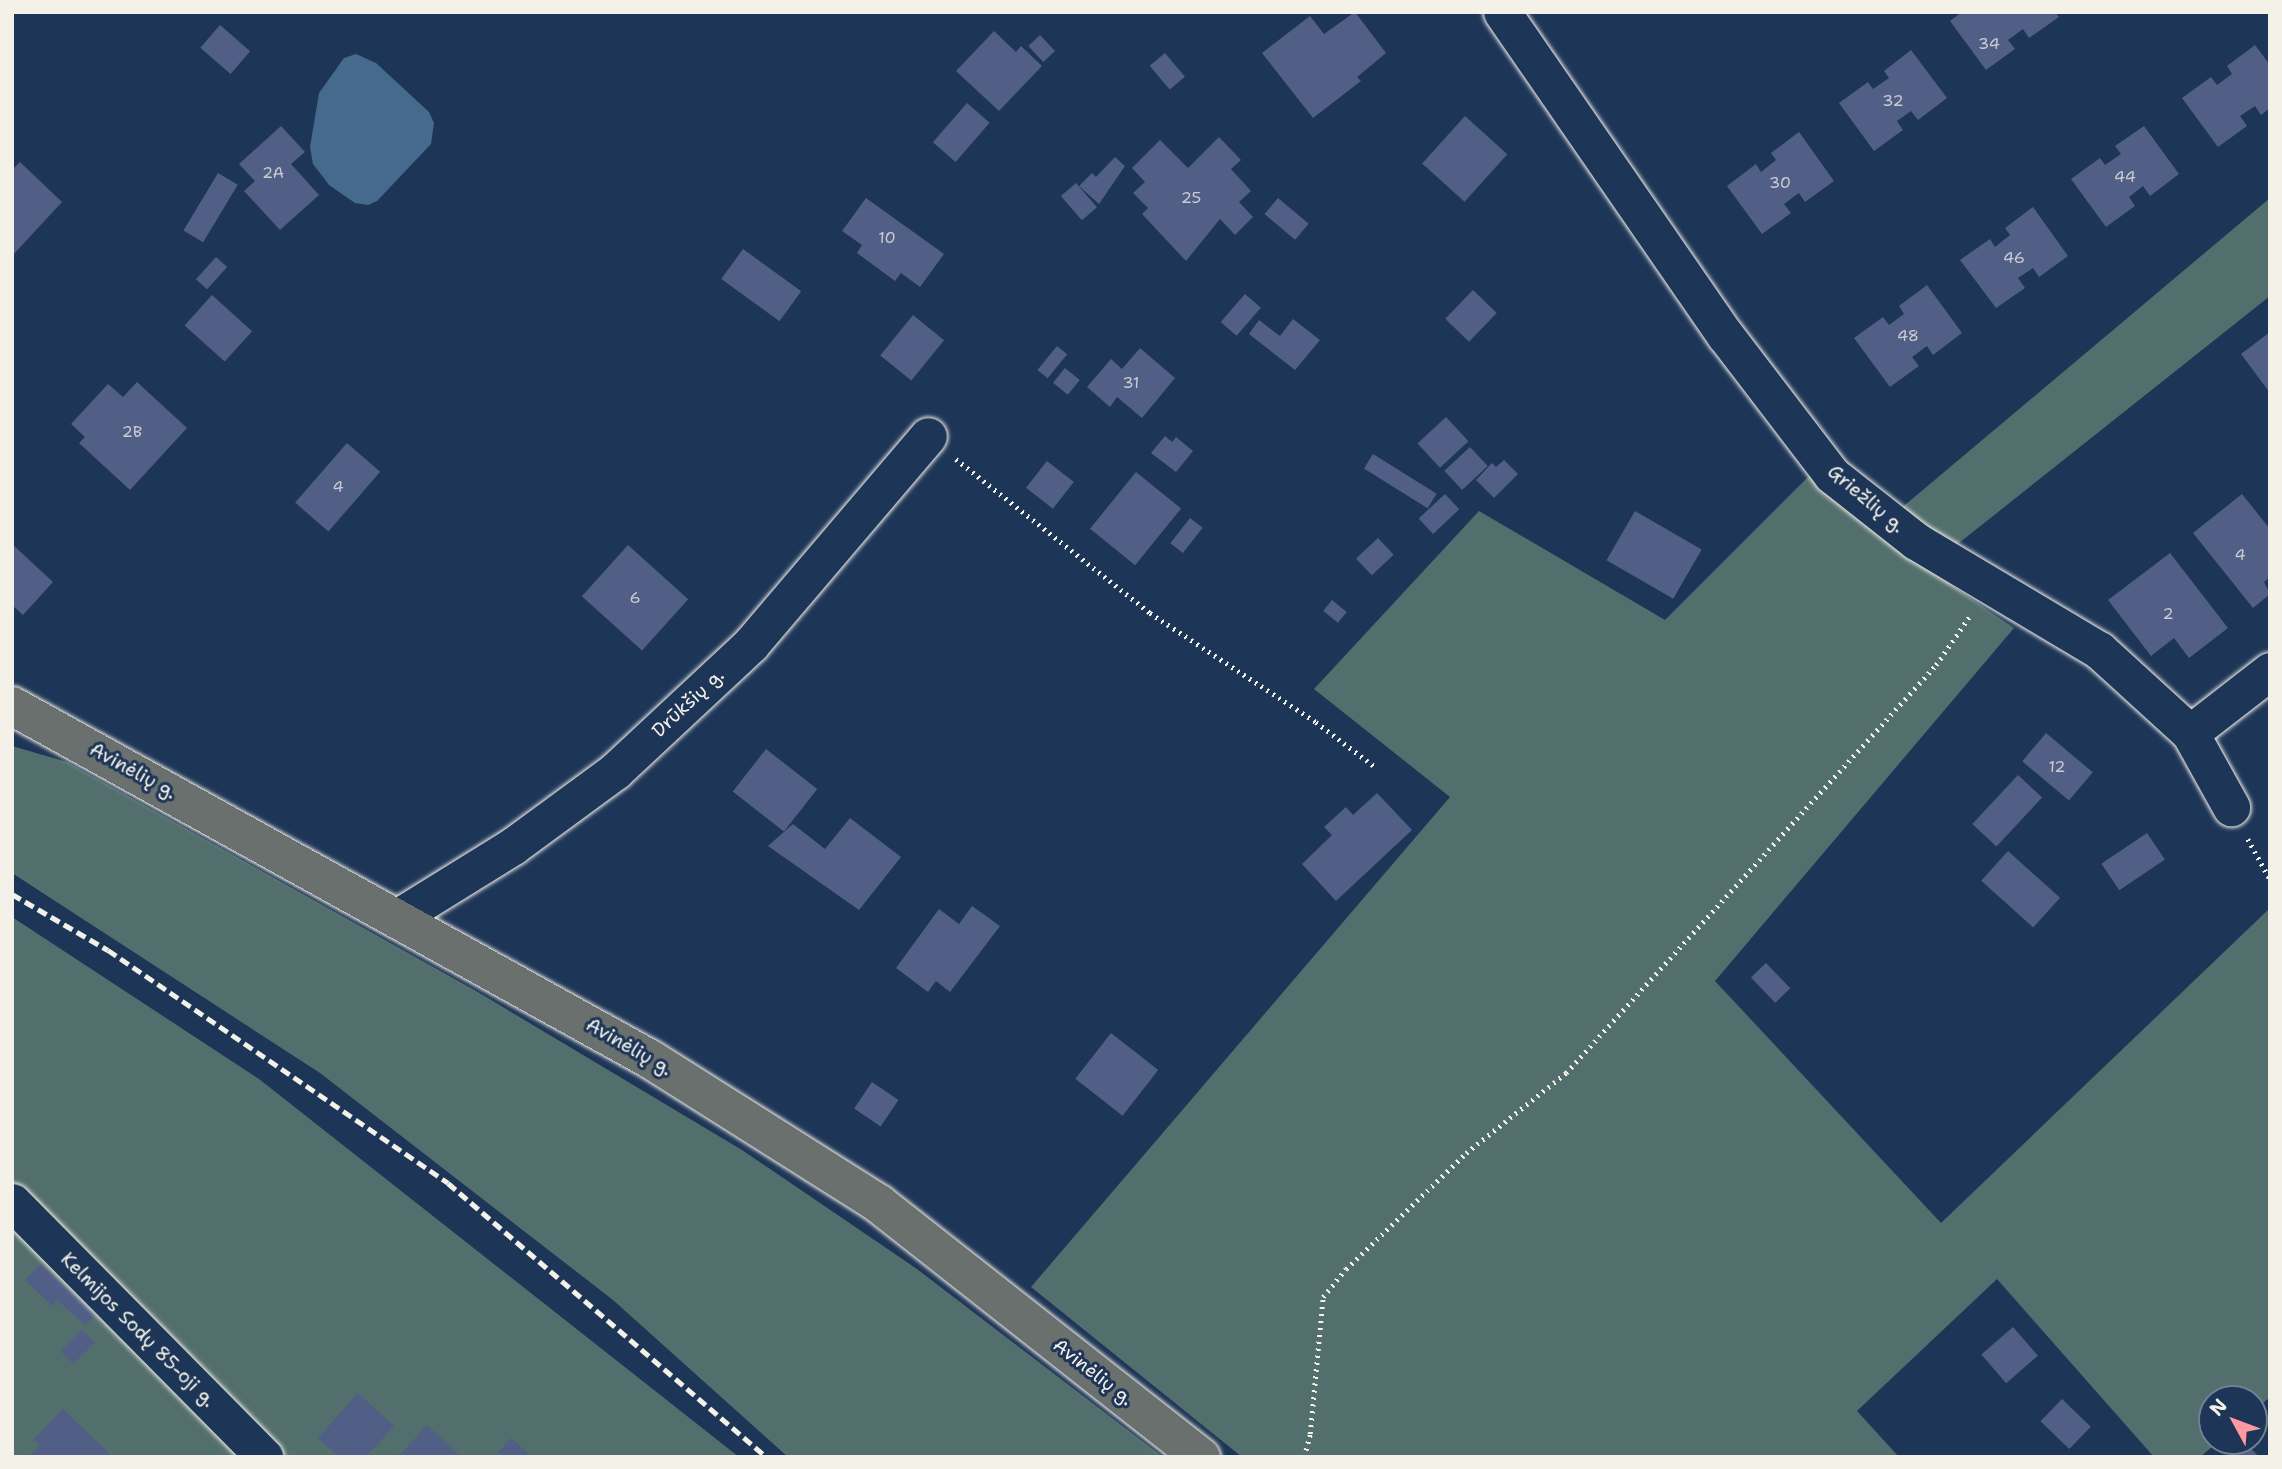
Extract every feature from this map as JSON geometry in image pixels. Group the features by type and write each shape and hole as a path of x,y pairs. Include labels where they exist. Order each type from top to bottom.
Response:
{"main road":[{"name":"Avinėlių g.","path":"12,706 400,916 650,1059 879,1204 1201,1457"}],"street":[{"name":"Griežlių g.","path":"1502,12 1725,335 1832,475 1916,541 2099,650 2190,733 2231,807"},
{"name":"Drūkšių g.","path":"400,916 513,846 615,771 751,644 928,436"},
{"path":"2190,733 2270,671"},
{"name":"Kelmijos Sodų 85-oji g.","path":"12,1202 264,1457"}],"path":[{"path":"928,436 1150,613 1316,722 1374,766"},
{"path":"1304,1457 1310,1434 1323,1297 1346,1269 1466,1153 1566,1073 1936,665 1990,585"},
{"path":"2231,807 2270,879"}],"green space":[{"path":"2270,198 2270,296 1954,547 1899,510"},
{"path":"1810,475 1932,572 2014,628 1715,981 1941,1223 2270,908 2270,1397 2268,1399 2268,1385 2198,1385 2198,1455 2202,1455 2200,1457 2154,1457 1997,1279 1857,1411 1899,1457 1242,1457 1031,1287 1450,797 1314,689 1479,511 1665,620"},
{"path":"12,746 67,762 476,991 742,1150 917,1269 1163,1457 788,1457 613,1300 320,1073 12,873"},
{"path":"12,917 259,1079 739,1457 12,1457"}],"water":[{"path":"356,54 376,63 429,112 434,123 431,144 377,201 368,205 355,203 329,185 313,164 310,147 319,93 344,58"}],"building":[{"path":"1355,12 1386,53 1357,77 1361,81 1313,118 1262,53 1310,16 1324,34"},
{"path":"1962,12 2055,12 2059,17 2029,38 2023,29 2008,40 2015,49 1986,70 1950,21"},
{"path":"220,25 250,51 231,74 200,48"},
{"path":"994,31 1016,52 1021,46 1042,66 999,111 956,71"},
{"path":"1040,35 1055,51 1043,62 1028,46"},
{"path":"2255,45 2270,65 2270,108 2261,115 2255,106 2240,116 2247,126 2218,147 2182,98 2211,77 2217,85 2232,74 2227,66"},
{"path":"1911,50 1947,98 1918,120 1911,111 1897,121 1903,130 1874,151 1839,103 1868,82 1873,89 1889,78 1884,71"},
{"path":"1165,53 1185,77 1170,90 1150,66"},
{"path":"967,103 990,123 956,162 933,142"},
{"path":"1465,116 1507,154 1465,202 1422,164"},
{"path":"281,126 305,152 291,164 319,195 280,230 244,191 255,181 239,164"},
{"path":"2144,126 2179,174 2150,196 2143,186 2129,197 2135,206 2106,227 2071,179 2100,158 2105,165 2121,154 2115,146"},
{"path":"1799,132 1834,181 1805,202 1799,193 1784,204 1791,213 1762,234 1727,186 1756,164 1761,172 1776,160 1771,153"},
{"path":"1219,137 1241,160 1231,169 1251,191 1239,202 1253,217 1235,235 1220,219 1186,261 1142,214 1148,208 1133,193 1145,182 1132,168 1160,140 1188,168"},
{"path":"1115,157 1125,166 1099,204 1079,186 1092,173 1096,177"},
{"path":"20,162 62,202 12,256 12,170"},
{"path":"218,173 238,185 203,242 183,230"},
{"path":"1076,183 1097,207 1082,220 1061,196"},
{"path":"866,198 944,254 920,287 901,273 895,281 857,253 862,245 842,231"},
{"path":"1278,198 1309,224 1295,240 1265,214"},
{"path":"2033,207 2068,256 2039,277 2033,268 2018,278 2025,288 1996,308 1960,260 1990,239 1995,247 2010,235 2005,228"},
{"path":"743,249 801,291 780,321 721,279"},
{"path":"216,257 227,267 207,289 196,279"},
{"path":"1927,285 1962,333 1933,355 1927,346 1912,357 1919,366 1890,387 1854,338 1883,317 1889,325 1904,314 1899,306"},
{"path":"1473,290 1497,313 1469,342 1445,319"},
{"path":"1245,294 1261,308 1237,336 1221,322"},
{"path":"212,295 252,331 225,362 185,325"},
{"path":"913,315 944,340 911,381 880,355"},
{"path":"1293,319 1320,340 1295,370 1249,334 1259,320 1280,336"},
{"path":"2270,332 2270,393 2241,354"},
{"path":"1057,346 1067,354 1048,378 1037,370"},
{"path":"1140,348 1175,378 1142,418 1117,397 1110,407 1087,387 1111,359 1122,369"},
{"path":"1065,368 1080,380 1068,395 1053,383"},
{"path":"137,382 187,428 130,490 79,443 85,437 71,424 108,384 123,397"},
{"path":"1446,417 1469,441 1440,468 1417,444"},
{"path":"1165,436 1172,442 1176,437 1193,451 1176,472 1151,453"},
{"path":"347,443 380,472 328,531 295,503"},
{"path":"1470,447 1488,466 1462,490 1444,471"},
{"path":"1373,454 1437,494 1428,508 1364,468"},
{"path":"1504,460 1518,474 1494,498 1476,480 1492,463 1496,467"},
{"path":"1047,461 1074,482 1053,509 1026,488"},
{"path":"1136,472 1181,509 1135,565 1090,529"},
{"path":"1445,494 1459,509 1433,534 1419,519"},
{"path":"2242,494 2270,529 2270,577 2264,582 2270,594 2253,608 2193,533"},
{"path":"1635,511 1702,550 1673,599 1606,560"},
{"path":"1190,518 1203,528 1183,553 1170,543"},
{"path":"1378,538 1394,555 1372,575 1356,558"},
{"path":"12,544 53,582 23,615 12,605"},
{"path":"628,545 688,599 642,650 582,596"},
{"path":"2170,553 2228,628 2189,658 2174,638 2151,656 2108,600"},
{"path":"1332,600 1347,612 1338,623 1323,611"},
{"path":"2046,733 2093,772 2069,801 2022,761"},
{"path":"766,749 817,789 784,832 733,792"},
{"path":"2018,775 2042,798 1996,847 1972,824"},
{"path":"1377,793 1412,830 1336,901 1302,864 1332,835 1324,827 1346,807 1353,815"},
{"path":"850,818 901,857 859,910 768,846 793,824 825,849"},
{"path":"2147,833 2165,860 2119,890 2101,864"},
{"path":"2008,851 2060,898 2033,928 1981,881"},
{"path":"972,906 1000,926 950,992 936,981 928,992 896,968 939,909 959,924"},
{"path":"1766,963 1790,988 1775,1003 1751,978"},
{"path":"1111,1033 1158,1070 1123,1116 1075,1079"},
{"path":"872,1082 899,1100 881,1126 854,1109"},
{"path":"41,1264 95,1315 85,1325 57,1300 52,1306 25,1280"},
{"path":"2013,1327 2038,1356 2006,1383 1981,1355"},
{"path":"82,1330 95,1343 74,1364 61,1351"},
{"path":"358,1393 394,1426 366,1457 339,1457 318,1438"},
{"path":"2062,1399 2091,1427 2069,1449 2040,1421"},
{"path":"63,1409 113,1457 29,1457 40,1445 34,1439"},
{"path":"427,1425 461,1457 398,1457"},
{"path":"511,1438 528,1453 524,1457 497,1454"},
{"path":"2257,1455 2259,1457 2234,1457"}],"railway":[{"path":"12,894 108,950 448,1183 767,1457"}]}
